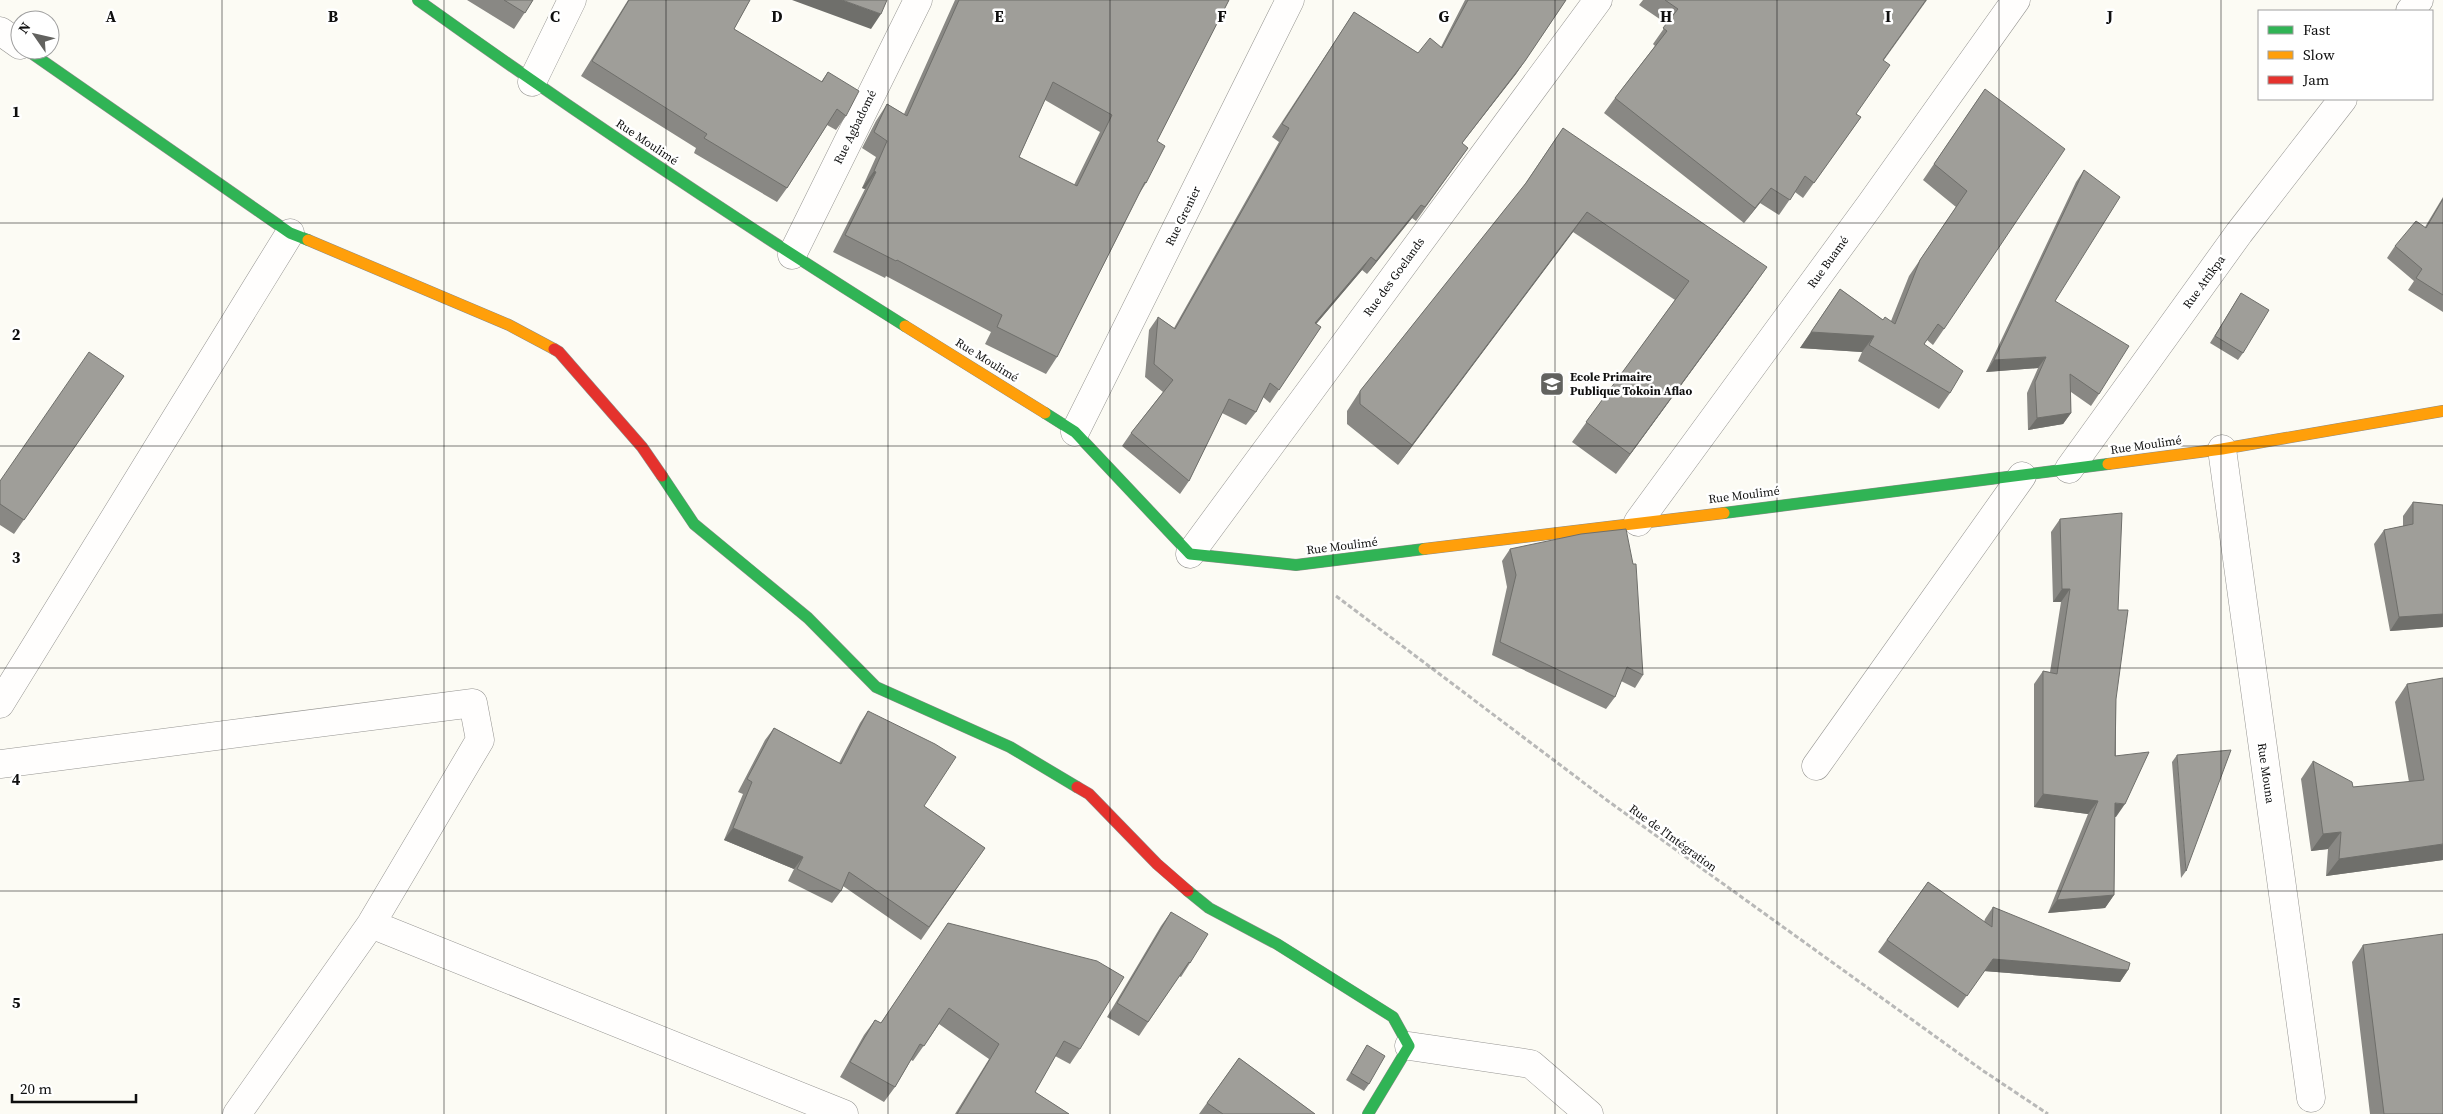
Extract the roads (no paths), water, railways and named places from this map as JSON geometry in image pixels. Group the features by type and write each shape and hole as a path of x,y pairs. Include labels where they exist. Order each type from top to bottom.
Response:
{"street":[{"name":"Rue Moulimé","path":"418,0 532,82 792,255 1075,432 1190,554 1296,566 1638,522 2022,476 2222,449 2443,411"},
{"path":"532,82 572,0"},
{"name":"Rue Agbadomé","path":"792,255 918,0"},
{"name":"Rue Grenier","path":"1075,432 1290,0"},
{"name":"Rue des Goelands","path":"1190,554 1598,0"},
{"name":"Rue Buamé","path":"1638,522 2016,0"},
{"path":"2411,10 2419,0"},
{"path":"41,60 290,234 362,261 509,325 559,352 642,447 694,524 808,618 876,687 1010,747 1089,794 1157,864 1209,908 1277,944 1393,1017 1408,1046"},
{"name":"Rue Attikpa","path":"2069,469 2239,233 2342,100"},
{"path":"0,704 290,234"},
{"name":"Rue Mouna","path":"2222,449 2311,1098"},
{"path":"1816,766 2022,476"},
{"path":"0,764 473,703 480,740 371,924 238,1114"},
{"path":"371,924 844,1114"},
{"path":"1368,1114 1408,1046"},
{"path":"1408,1046 1531,1064 1589,1114"}],"place":[{"name":"Ecole Primaire Publique Tokoin Aflao","path":"1552,384"}]}
